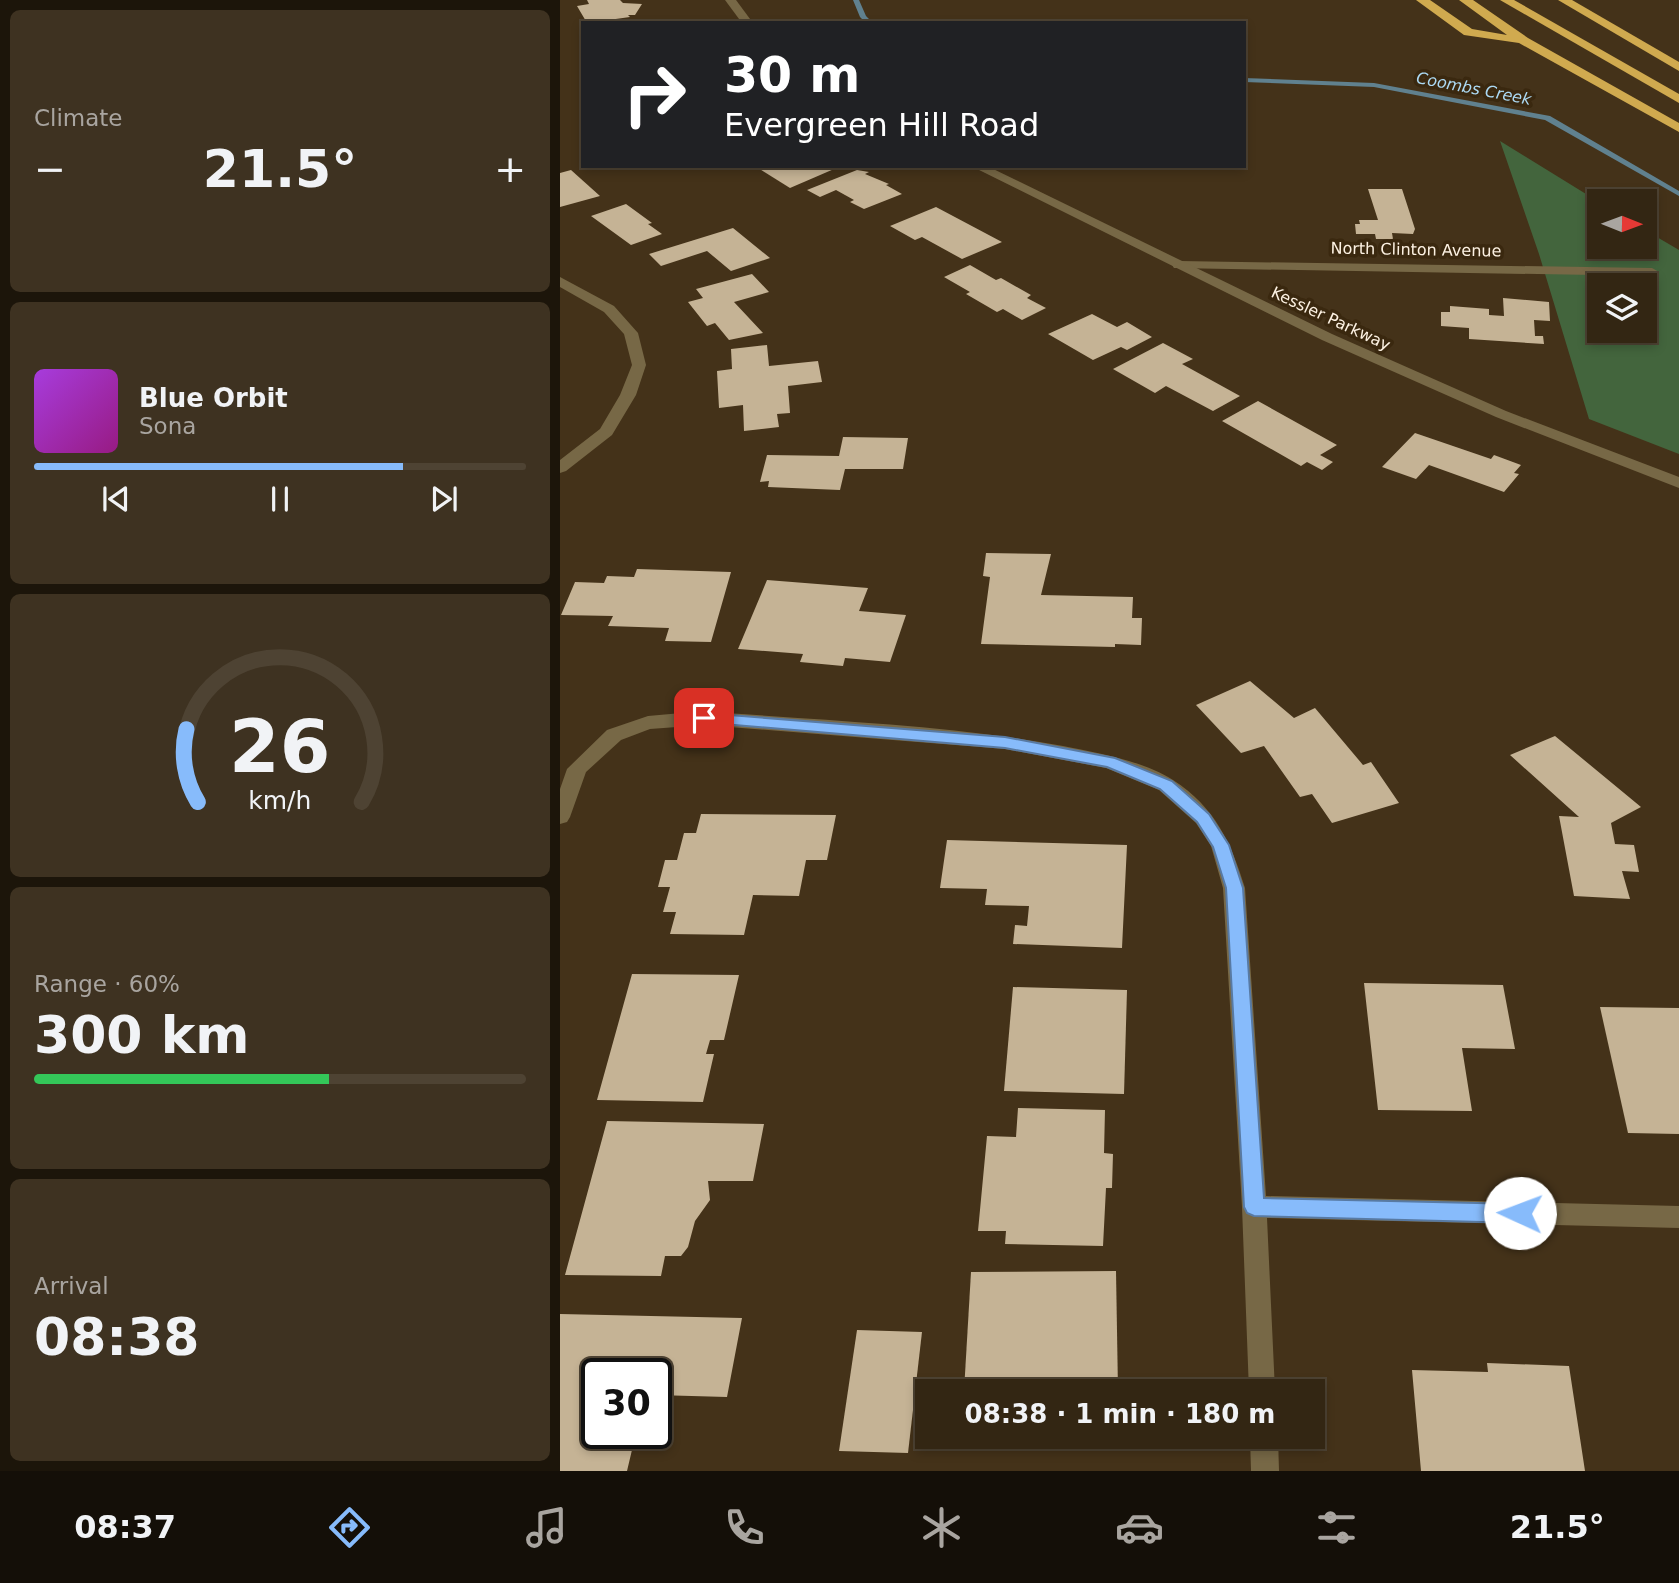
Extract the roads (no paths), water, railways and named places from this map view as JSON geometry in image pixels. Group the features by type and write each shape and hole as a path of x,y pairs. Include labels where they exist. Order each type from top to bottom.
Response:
{"highway":[{"path":"1422,0 1468,32 1524,41"},
{"path":"1465,0 1524,41 1679,128"},
{"path":"1506,0 1679,99"},
{"path":"1564,0 1679,67"}],"street":[{"path":"730,0 746,21"},
{"name":"Kessler Parkway","path":"981,168 1327,337 1501,414 1679,482"},
{"name":"North Clinton Avenue","path":"1179,265 1652,272"},
{"path":"560,281 609,309 631,333 639,365 628,395 606,432 560,468"},
{"path":"560,817 577,769 614,735 648,723 704,718 1005,742 1110,762 1166,785 1203,818 1221,845 1234,888 1254,1207 1261,1379"},
{"path":"1254,1207 1679,1217"},
{"path":"1264,1449 1265,1471"}],"waterway":[{"name":"Coombs Creek","path":"856,0 863,17 868,21"},
{"name":"Coombs Creek","path":"1246,80 1374,85 1547,118 1679,194"}]}
